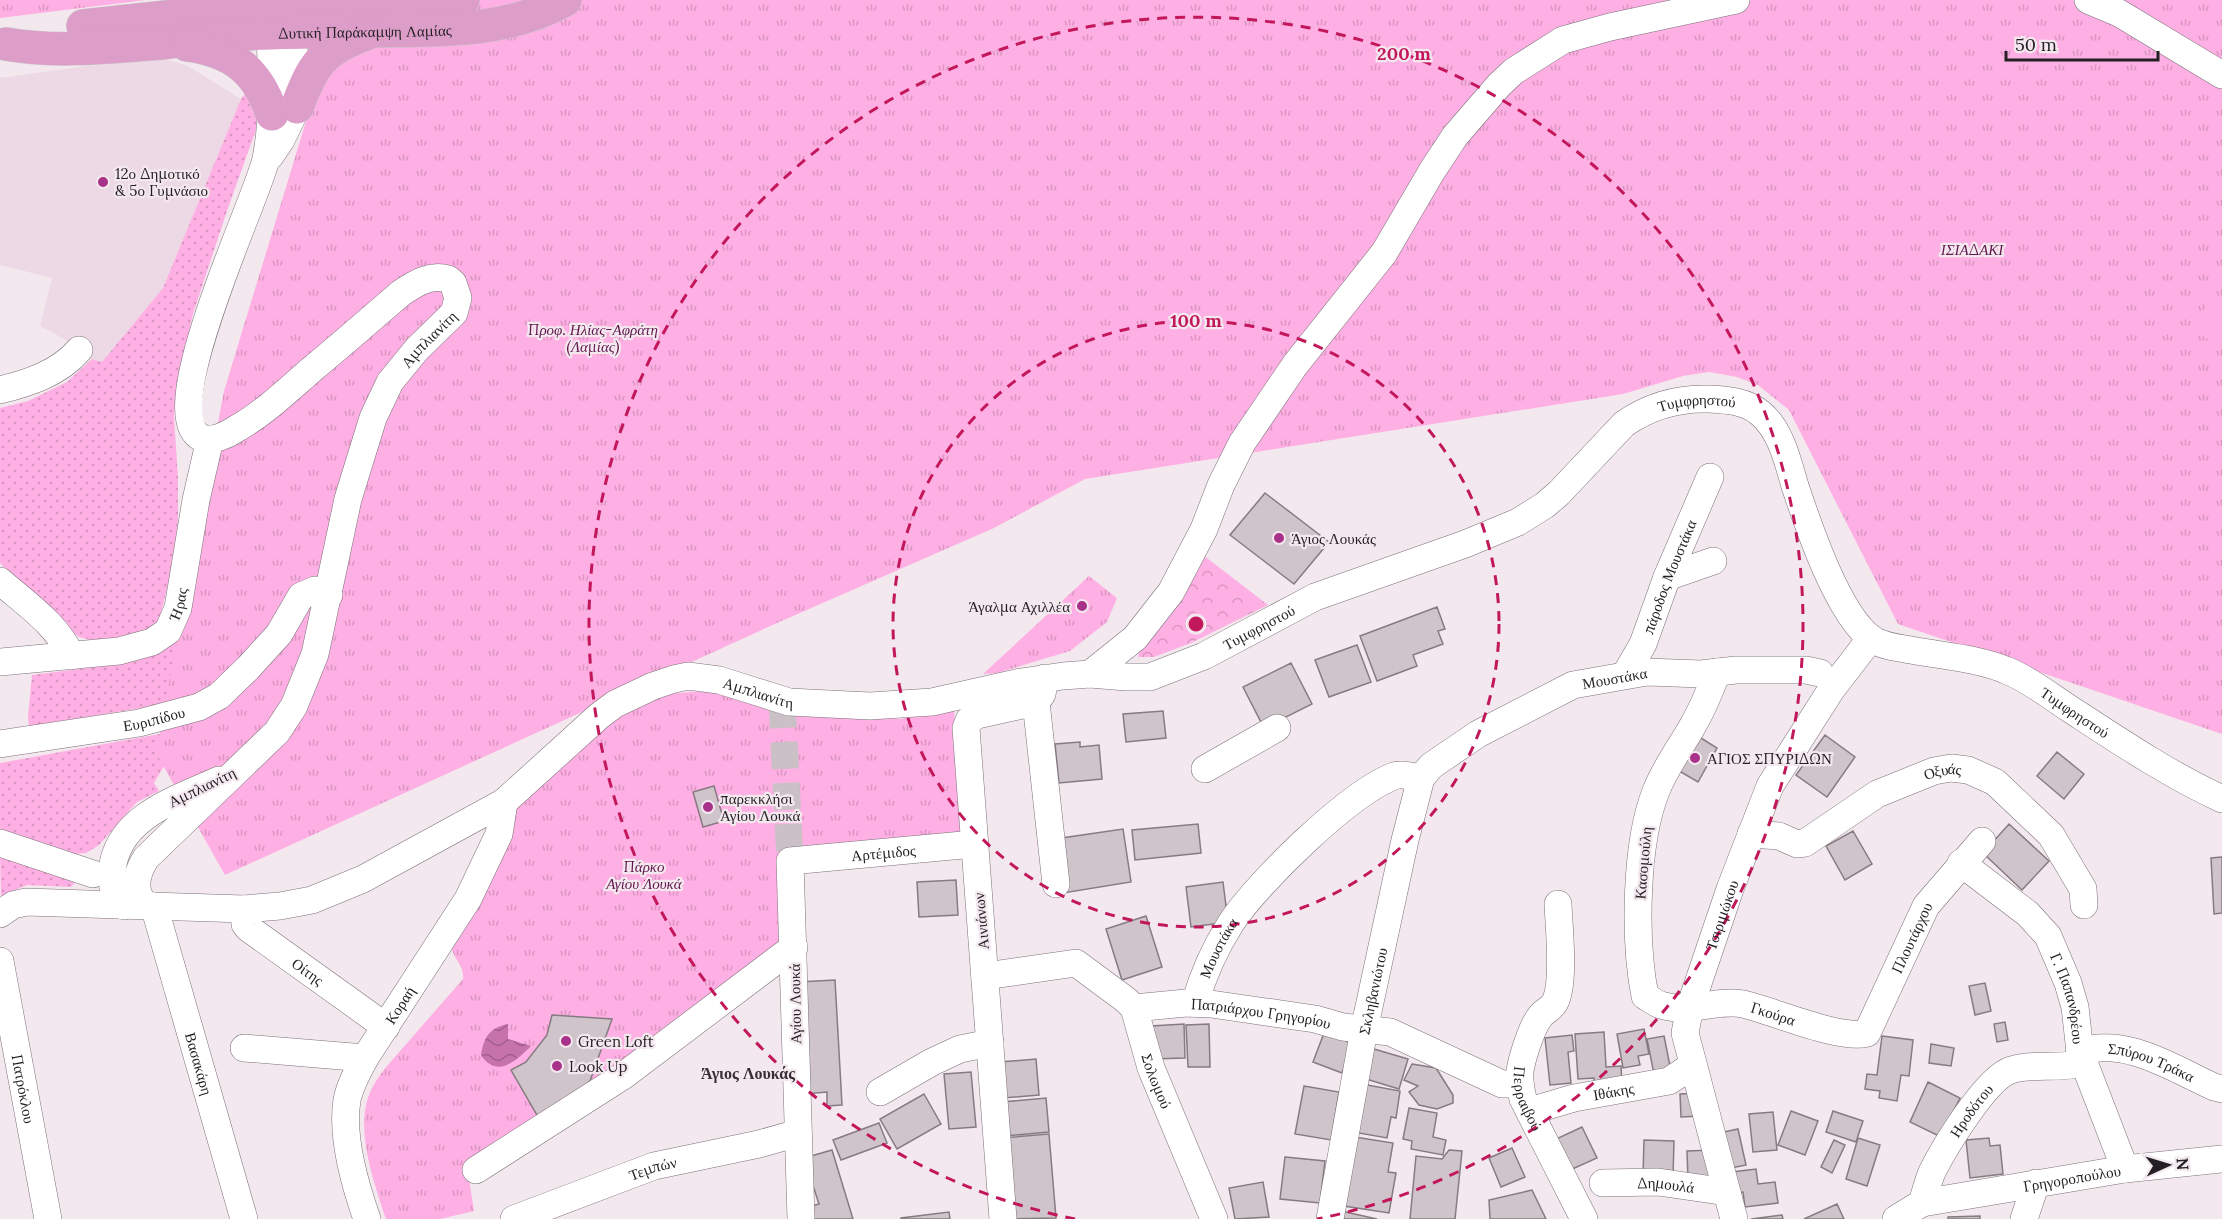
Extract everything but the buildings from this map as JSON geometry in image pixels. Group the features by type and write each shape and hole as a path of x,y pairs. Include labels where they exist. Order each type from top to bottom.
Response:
{"main road":[{"name":"Δυτική Παράκαμψη Λαμίας","path":"162,43 220,35 280,17 388,3 463,0"},
{"name":"Δυτική Παράκαμψη Λαμίας","path":"280,17 373,31 474,28 516,20 565,0"},
{"path":"3,44 57,29 166,17 280,17"},
{"path":"3,44 36,49 162,43 217,51 233,59 246,70 284,111 324,56 339,44 373,31"}],"street":[{"path":"1090,674 1135,638 1171,592 1204,529 1221,485 1242,443 1295,365 1394,239 1432,171 1455,136 1499,85 1514,71 1551,46 1570,37 1736,0"},
{"path":"2088,0 2119,13 2222,75"},
{"path":"210,439 202,438 192,427 188,412 189,386 209,315 265,161 281,140 284,111 280,17"},
{"name":"Αμπλιανίτη","path":"55,902 74,890 114,854 136,824 154,810 236,773 284,723 302,688 315,654 348,499 373,418 390,382 417,349 454,313 458,298 453,283 444,278 434,277 414,284 271,405 237,429 210,439"},
{"path":"0,390 34,380 52,371 64,364 79,350"},
{"name":"Τυμφρηστού","path":"1048,685 1090,674 1150,677 1189,664 1315,597 1504,528 1545,505 1624,424 1633,418 1662,405 1703,399 1727,400 1745,405 1761,414 1773,427 1817,550 1843,601 1871,638 1887,645 2010,671 2160,766 2222,799"},
{"name":"Ήρας","path":"0,662 133,648 160,639 168,631 178,608 196,500 210,439"},
{"name":"πάροδος Μουστάκα","path":"1625,675 1647,635 1667,577 1710,477"},
{"path":"1667,577 1713,561"},
{"path":"0,581 55,630 64,641 71,656"},
{"name":"Ευριπίδου","path":"0,744 140,723 199,707 226,690 279,634 301,596 315,590 329,595"},
{"path":"279,634 293,630 299,632 309,640 315,654"},
{"name":"Τσιριμώκου","path":"1734,1219 1685,1033 1690,1007 1730,889 1770,786 1831,690 1871,638"},
{"name":"Μουστάκα","path":"1196,1003 1206,972 1231,923 1281,866 1361,794 1397,775 1426,772 1478,734 1573,685 1647,672 1806,670 1820,673"},
{"name":"Κασομούλη","path":"1645,996 1640,973 1638,940 1643,839 1649,812 1661,782 1704,705 1717,672"},
{"name":"Αμπλιανίτη","path":"142,906 244,909 280,906 328,895 363,879 504,802 615,704 674,679 688,676 719,680 789,702 870,706 932,702 1048,685"},
{"path":"1048,685 1056,884"},
{"name":"Αινιάνων","path":"1003,1219 966,724 977,715 1048,685"},
{"path":"1205,769 1277,728"},
{"name":"Οξυάς","path":"1751,834 1779,836 1797,844 1805,843 1887,789 1934,771 1951,768 1968,770 1995,782 2051,835 2084,889 2084,905"},
{"name":"Σκληβανιώτου","path":"1330,1219 1364,1030 1405,840 1426,772"},
{"path":"142,906 136,894 136,884 146,858 236,773"},
{"name":"Κοραή","path":"367,1219 353,1174 346,1115 347,1101 365,1058 468,899 499,834 504,802"},
{"name":"Πλουτάρχου","path":"1855,1035 1867,1033 1872,1027 1926,906 1982,841"},
{"path":"0,843 93,874"},
{"name":"Αρτέμιδος","path":"790,861 974,843"},
{"path":"114,854 111,879 117,899 142,906"},
{"name":"Αγίου Λουκά","path":"790,861 801,1219"},
{"name":"Γ. Παπανδρέου","path":"1961,863 2028,914 2048,936 2076,1007 2077,1039 2080,1052 2125,1169"},
{"path":"0,914 9,907 23,902 142,906"},
{"name":"Περραιβού","path":"1558,904 1559,982 1556,1001 1537,1020 1520,1070 1520,1084 1523,1099 1584,1219"},
{"name":"Βασακάρη","path":"142,906 244,1219"},
{"name":"Οίτης","path":"244,909 245,924 248,928 386,1027"},
{"path":"476,1170 623,1077 794,947"},
{"path":"985,976 1077,963 1134,1008"},
{"name":"Πατρόκλου","path":"0,965 48,1219"},
{"name":"Γκούρα","path":"1645,996 1662,1005 1690,1007 1740,1004 1855,1035"},
{"name":"Πατριάρχου Γρηγορίου","path":"1134,1008 1196,1003 1262,1010 1396,1034 1502,1084 1520,1084"},
{"name":"Σολωμού","path":"1134,1008 1151,1068 1214,1219"},
{"path":"880,1092 916,1070 960,1049 990,1043"},
{"name":"Σπύρου Τράκα","path":"2080,1052 2093,1047 2128,1051 2151,1057 2222,1089"},
{"path":"244,1048 365,1058"},
{"name":"Ηροδότου","path":"1922,1203 1932,1172 1988,1086 1999,1076 2011,1070 2076,1064 2080,1052"},
{"name":"Ιθάκης","path":"1530,1111 1574,1098 1669,1081 1693,1065"},
{"name":"Τεμπών","path":"514,1219 654,1166 759,1144 798,1133"},
{"name":"Γρηγοροπούλου","path":"1922,1203 2125,1169 2222,1159"},
{"name":"Δημουλά","path":"1603,1183 1658,1182 1726,1192"},
{"path":"2024,1219 2037,1183"},
{"path":"1896,1219 1922,1203"}],"shaded area":[{"name":"12ο Δημοτικό & 5ο Γυμνάσιο","path":"157,56 188,66 241,99 163,288 102,362 92,359 66,340 40,326 52,278 0,265 0,78"}],"green space":[{"path":"0,0 146,0 0,18"},
{"name":"Προφ. Ηλίας-Αφράτη (Λαμίας)","path":"340,0 2222,0 2222,734 1898,624 1789,410 1758,385 1737,377 1709,372 1683,376 1623,394 1085,479 994,528 777,623 225,875 156,753 224,391 342,3"},
{"path":"248,90 257,113 256,130 193,314 177,383 174,417 178,520 173,564 159,621 140,635 94,641 79,637 61,624 0,563 0,408 28,401 67,382 92,359 102,362 163,288 241,99"},
{"path":"2212,296 2222,301 2222,348 2192,329"},
{"path":"1203,555 1268,605 1191,643 1154,657 1138,657 1140,646"},
{"path":"1089,576 1117,598 1107,622 1070,651 997,673 983,674"},
{"path":"184,628 206,689 154,706 29,726 32,675 126,663"},
{"name":"Πάρκο Αγίου Λουκά","path":"716,690 791,711 899,719 954,711 961,832 780,854 784,938 700,1005 557,1108 467,1165 474,1211 440,1219 386,1219 368,1159 364,1127 368,1098 376,1081 387,1066 463,979 462,970 451,946 512,813 606,721 665,694"},
{"path":"165,733 171,754 154,783 159,791 137,802 99,845 86,853 74,854 0,833 0,763"},
{"path":"0,851 80,877 71,887 27,885 1,896"}],"water":[{"path":"508,1024 508,1039 531,1046 513,1062 500,1067 493,1066 481,1055 484,1043 488,1034"}],"tunnel":[{"path":"782,701 790,861"}],"place":[{"name":"12ο Δημοτικό & 5ο Γυμνάσιο","path":"103,182"},
{"name":"Άγιος Λουκάς","path":"1279,538"},
{"name":"Άγαλμα Αχιλλέα","path":"1082,606"},
{"name":"ΑΓΙΟΣ ΣΠΥΡΙΔΩΝ","path":"1695,758"},
{"name":"παρεκκλήσι Αγίου Λουκά","path":"708,807"},
{"name":"Green Loft","path":"566,1041"},
{"name":"Look Up","path":"557,1066"}],"district":[{"name":"Άγιος Λουκάς","path":"748,1073"}],"park label":[{"name":"ΙΣΙΑΔΑΚΙ","path":"1972,249"}]}
